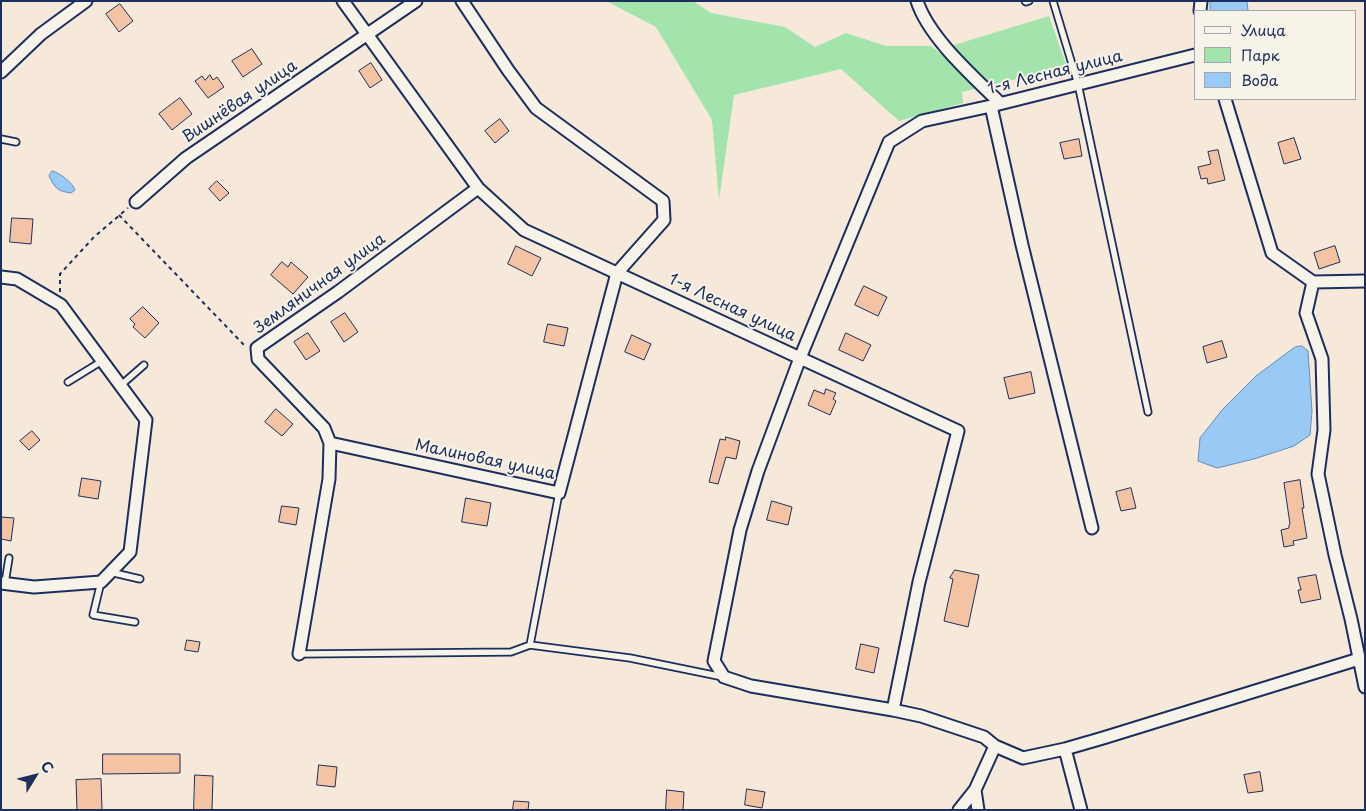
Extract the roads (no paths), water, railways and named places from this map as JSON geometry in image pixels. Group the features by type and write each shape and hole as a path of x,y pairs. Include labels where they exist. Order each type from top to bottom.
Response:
{"street":[{"path":"1,72 41,34 86,1"},
{"name":"1-я Лесная улица","path":"343,1 478,188 524,230 800,358 889,142 922,121 996,105 1194,55"},
{"name":"Вишнёвая улица","path":"136,202 186,158 416,1"},
{"path":"462,1 536,108 663,201 664,220 617,273"},
{"path":"917,1 921,13 948,50 996,105 1022,245 1092,528"},
{"path":"1225,100 1272,253 1313,282 1365,281"},
{"name":"Земляничная улица","path":"299,654 329,479 330,444 324,428 258,359 257,348 338,292 478,188"},
{"name":"Малиновая улица","path":"330,444 559,493 617,273"},
{"path":"1,277 17,279 61,305 146,420 130,552 101,582 34,586 3,583"},
{"path":"1313,282 1306,313 1322,359 1324,430 1318,474 1362,658 1365,687"},
{"path":"894,710 919,582 958,431 800,358 758,471 740,530 714,661 724,677 751,686 921,716 984,737 995,746 1023,758 1065,749 1362,658"},
{"path":"959,810 975,790 995,746"},
{"path":"1065,749 1081,810"},
{"path":"975,790 978,810"}],"lane":[{"path":"1053,1 1078,84 1148,412"},
{"path":"1,139 16,142"},
{"path":"68,382 102,361"},
{"path":"120,386 144,366"},
{"path":"530,645 559,493"},
{"path":"3,583 9,558"},
{"path":"110,572 140,579"},
{"path":"101,582 93,615 135,622"},
{"path":"299,654 511,652 530,645 630,658 724,677"}],"water":[{"path":"1212,1 1247,1 1248,10 1210,10 1210,3"},
{"path":"52,171 65,178 72,184 75,190 71,193 57,188 49,176"},
{"path":"1302,346 1308,351 1312,411 1310,435 1294,446 1254,459 1217,468 1198,461 1200,438 1222,410 1256,376 1295,347"}]}
